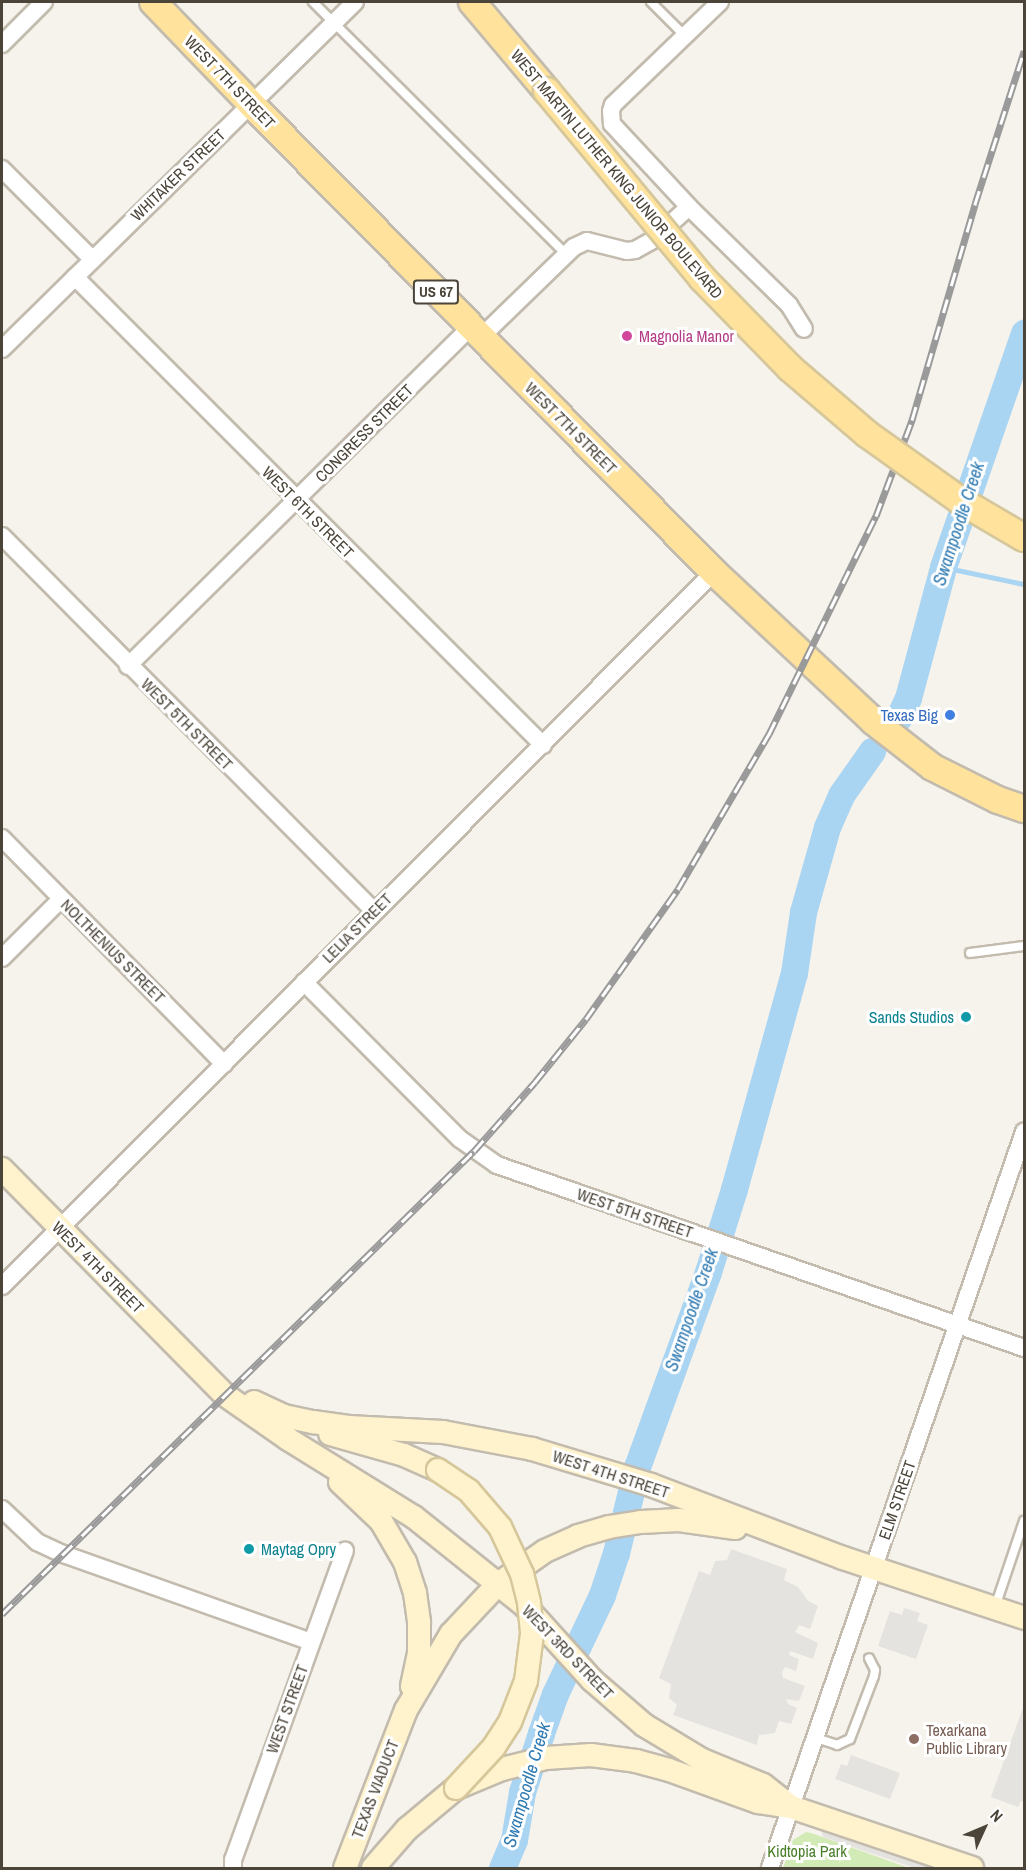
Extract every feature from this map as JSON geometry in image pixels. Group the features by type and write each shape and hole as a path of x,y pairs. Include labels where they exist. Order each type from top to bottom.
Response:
{"main road":[{"name":"WEST 7TH STREET","path":"153,2 250,104 714,572 910,752 960,782 1024,809"},
{"name":"WEST MARTIN LUTHER KING JUNIOR BOULEVARD","path":"472,2 702,278 790,368 886,447 961,501 1024,538"},
{"name":"WEST 4TH STREET","path":"2,1169 225,1395"},
{"name":"WEST 4TH STREET","path":"195,1364 249,1400 284,1416 349,1427 395,1427 472,1435 532,1449 616,1473 843,1558 874,1566 1024,1618"},
{"name":"WEST 3RD STREET","path":"225,1395 288,1439 402,1508 498,1584 541,1623 603,1691 663,1738 716,1766 763,1785 791,1807 972,1869"},
{"path":"284,1416 314,1429 404,1455 438,1470 469,1491 500,1527 522,1574 531,1619 529,1667 517,1709 494,1747 456,1788"},
{"path":"288,1439 369,1509 391,1536 405,1562 415,1593 420,1638 406,1710"},
{"path":"406,1710 451,1634 498,1584 534,1558 578,1536 627,1524 663,1520 705,1522 793,1538"},
{"name":"TEXAS VIADUCT","path":"345,1869 406,1710"},
{"path":"456,1788 502,1769 535,1761 563,1756 603,1756 652,1765 758,1802 791,1807"},
{"name":"TEXAS VIADUCT","path":"376,1863 418,1818 456,1788"}],"street":[{"path":"2,44 44,2"},
{"name":"WHITAKER STREET","path":"2,349 355,2"},
{"path":"720,2 614,105 610,118 615,129 689,207 789,305 804,329"},
{"path":"2,170 92,259"},
{"name":"CONGRESS STREET","path":"128,666 296,500 476,332 565,253 587,241 627,251 635,250 651,241 689,207"},
{"name":"WEST 6TH STREET","path":"75,277 543,745"},
{"name":"WEST 5TH STREET","path":"2,536 128,666 374,911"},
{"name":"LELIA STREET","path":"2,1286 714,572"},
{"name":"NOLTHENIUS STREET","path":"2,838 224,1064"},
{"path":"2,958 61,899"},
{"name":"WEST 5TH STREET","path":"304,982 474,1151 497,1165 1024,1348"},
{"name":"ELM STREET","path":"770,1869 1024,1132"},
{"path":"2,1509 37,1542 63,1554 310,1642"},
{"name":"WEST STREET","path":"233,1869 233,1860 310,1642 345,1551"}],"lane":[{"path":"313,2 565,253"},
{"path":"651,2 685,36"},
{"path":"970,953 1024,946"},
{"path":"995,1607 1024,1521"},
{"path":"816,1738 837,1746 850,1739 874,1676 869,1658"}],"green space":[{"name":"Kidtopia Park","path":"806,1832 909,1868 783,1868 793,1840"}],"shaded area":[{"path":"731,1549 787,1569 784,1580 798,1587 808,1601 818,1606 810,1629 799,1625 795,1632 818,1643 813,1659 790,1651 789,1655 799,1659 796,1671 785,1667 782,1672 783,1678 805,1686 799,1701 786,1699 788,1704 797,1708 791,1724 779,1721 775,1733 759,1735 757,1745 673,1715 677,1705 669,1698 671,1684 659,1678 699,1571 710,1575 715,1561 727,1560"},
{"path":"904,1608 920,1613 917,1621 928,1625 916,1659 878,1646 890,1611 902,1615"},
{"path":"1024,1705 1024,1802 1021,1801 1018,1807 991,1797"},
{"path":"851,1755 900,1773 890,1799 835,1779 841,1764 847,1766"},
{"path":"818,1822 952,1868 915,1868 823,1837"}],"waterway":[{"name":"Swampoodle Creek","path":"899,717 908,698 943,567 1024,333"},
{"path":"943,567 1024,584"},
{"name":"Swampoodle Creek","path":"502,1868 514,1840 522,1792 541,1733 555,1694 602,1595 616,1553 637,1467 708,1272 734,1189 794,973 803,912 827,827 841,795 872,751"}],"railway":[{"path":"2,1614 474,1151 535,1082 586,1019 678,889 769,734 876,516 912,420 975,204 1024,51"}],"place":[{"name":"Magnolia Manor","path":"627,336"},
{"name":"Texas Big","path":"950,715"},
{"name":"Sands Studios","path":"966,1017"},
{"name":"Maytag Opry","path":"249,1549"},
{"name":"Texarkana Public Library","path":"914,1739"}]}
